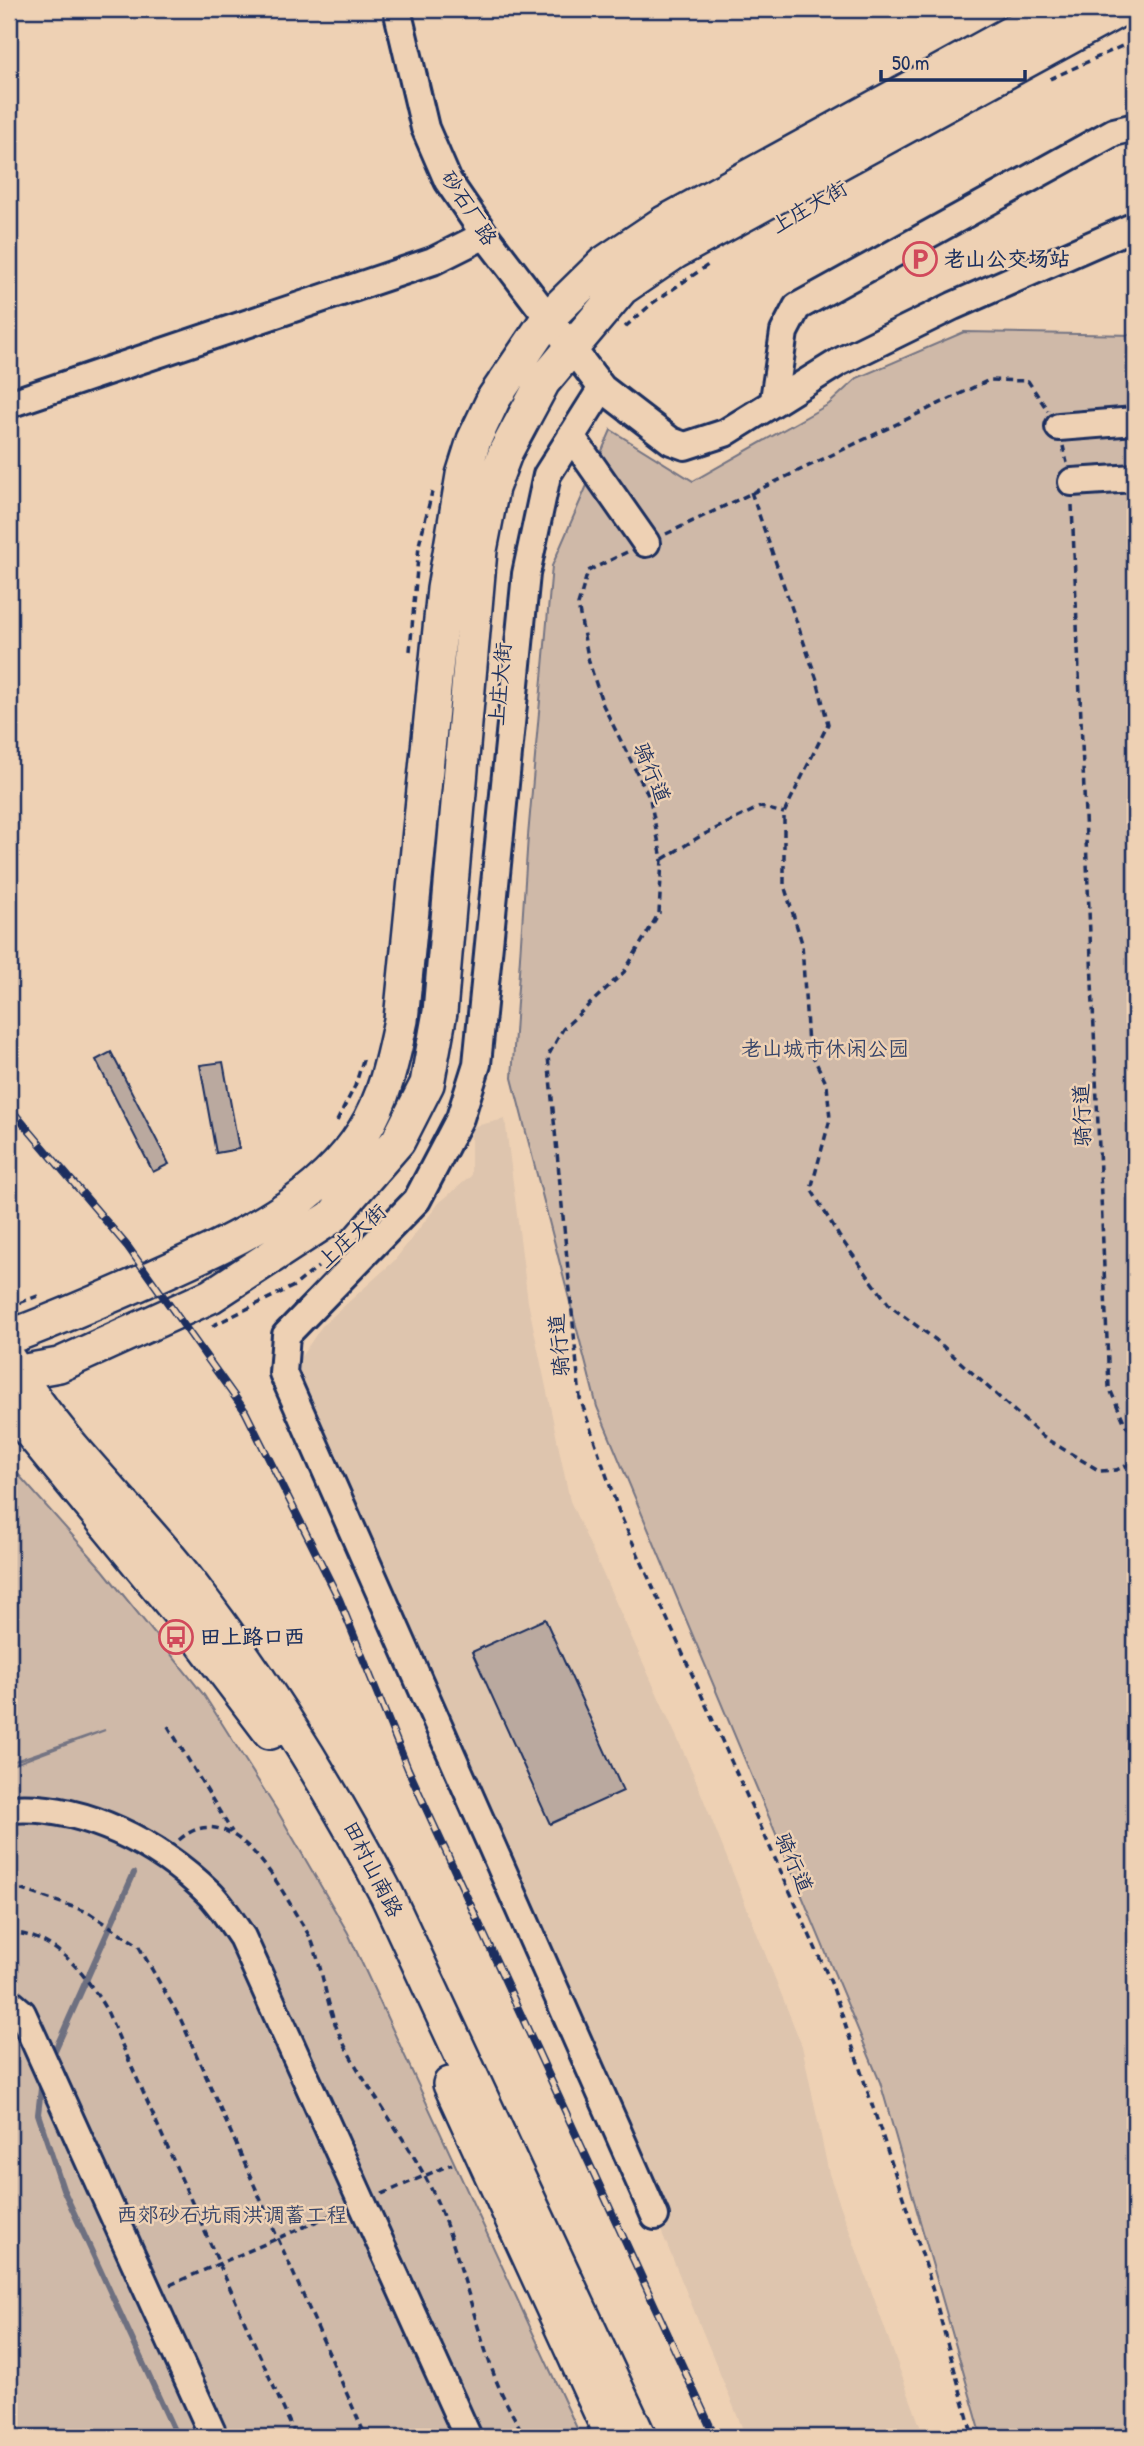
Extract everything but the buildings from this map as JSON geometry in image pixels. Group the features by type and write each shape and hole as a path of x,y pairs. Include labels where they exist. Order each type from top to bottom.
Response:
{"main road":[{"path":"9,1337 66,1316 258,1227 317,1185 342,1161 365,1130 389,1075 401,1020 444,589 463,475 474,440 494,398 524,349 549,317 603,264 664,223 1055,9"},
{"name":"上庄大街","path":"11,1369 59,1365 211,1296 332,1217 398,1141 427,1084 440,1012 480,550 492,488 506,450 543,382 570,346 622,288 675,252 1121,9"},
{"name":"田村山南路","path":"11,1369 33,1401 188,1581 287,1718 341,1808 387,1895 639,2437"},
{"name":"田村山南路","path":"9,1406 188,1625 273,1736 355,1875 612,2437"}],"street":[{"name":"砂石厂路","path":"397,9 425,128 448,181 485,235 602,388 671,441 685,446 725,433 774,400"},
{"path":"774,400 783,331 797,307 1114,132 1135,127"},
{"path":"774,400 839,362 953,306 1135,226"},
{"path":"9,404 433,261 485,235"},
{"path":"602,388 547,475 526,574 477,1064 460,1118 417,1200 286,1335 283,1373 655,2216"},
{"path":"1059,428 1135,422"},
{"path":"571,436 646,543"},
{"path":"1072,482 1135,478"},
{"path":"9,1809 78,1815 167,1857 212,1896 242,1937 468,2437"},
{"path":"9,2003 22,2013 214,2437"}],"path":[{"path":"1046,81 1135,40"},
{"path":"623,329 654,302 716,260"},
{"name":"骑行道","path":"973,2437 926,2266 832,1985 619,1512 580,1398 548,1056 564,1029 624,972 659,913 662,859 650,799 603,705 589,663 578,605 588,571 989,380 1028,381 1059,428 1072,482 1110,1387 1126,1426 1135,1434"},
{"path":"751,492 817,680 828,724 784,813 784,885 802,943 808,1045 827,1085 830,1119 811,1189 839,1236 890,1306 936,1340 1044,1437 1100,1471 1116,1470 1135,1462"},
{"path":"662,859 760,807 784,813"},
{"name":"上庄大街","path":"210,1327 294,1286 325,1262"},
{"path":"167,1726 232,1832 252,1848 278,1884 312,1943 340,2037 368,2090 425,2176 439,2205 497,2383 525,2437"},
{"path":"167,1857 176,1842 189,1832 206,1829 232,1832"},
{"path":"9,1891 23,1890 88,1912 138,1945 181,2020 366,2437"},
{"path":"9,1932 23,1933 60,1950 80,1970 107,2011 296,2437"},
{"path":"149,2294 452,2164"}],"shaded area":[{"path":"505,1119 528,1302 570,1501 693,1773 802,2046 829,2174 924,2437 746,2437 526,1902 294,1367 322,1326 394,1261 439,1203 471,1176 471,1127"}],"green space":[{"name":"老山城市休闲公园","path":"964,332 1135,335 1135,2437 982,2437 880,2082 597,1407 512,1078 528,836 552,566 611,430 693,481 829,404 857,378"},
{"name":"西郊砂石坑雨洪调蓄工程","path":"9,1464 103,1570 204,1695 278,1812 348,1933 581,2437 9,2437 9,1766 105,1730 9,1763"}],"waterway":[{"path":"52,2057 134,1873"},
{"path":"42,2080 38,2114 63,2189 177,2437"}],"railway":[{"path":"9,1107 128,1247 245,1411 339,1599 408,1769 715,2437"}],"place":[{"name":"老山公交场站","path":"920,259"},
{"name":"田上路口西","path":"176,1637"}]}
